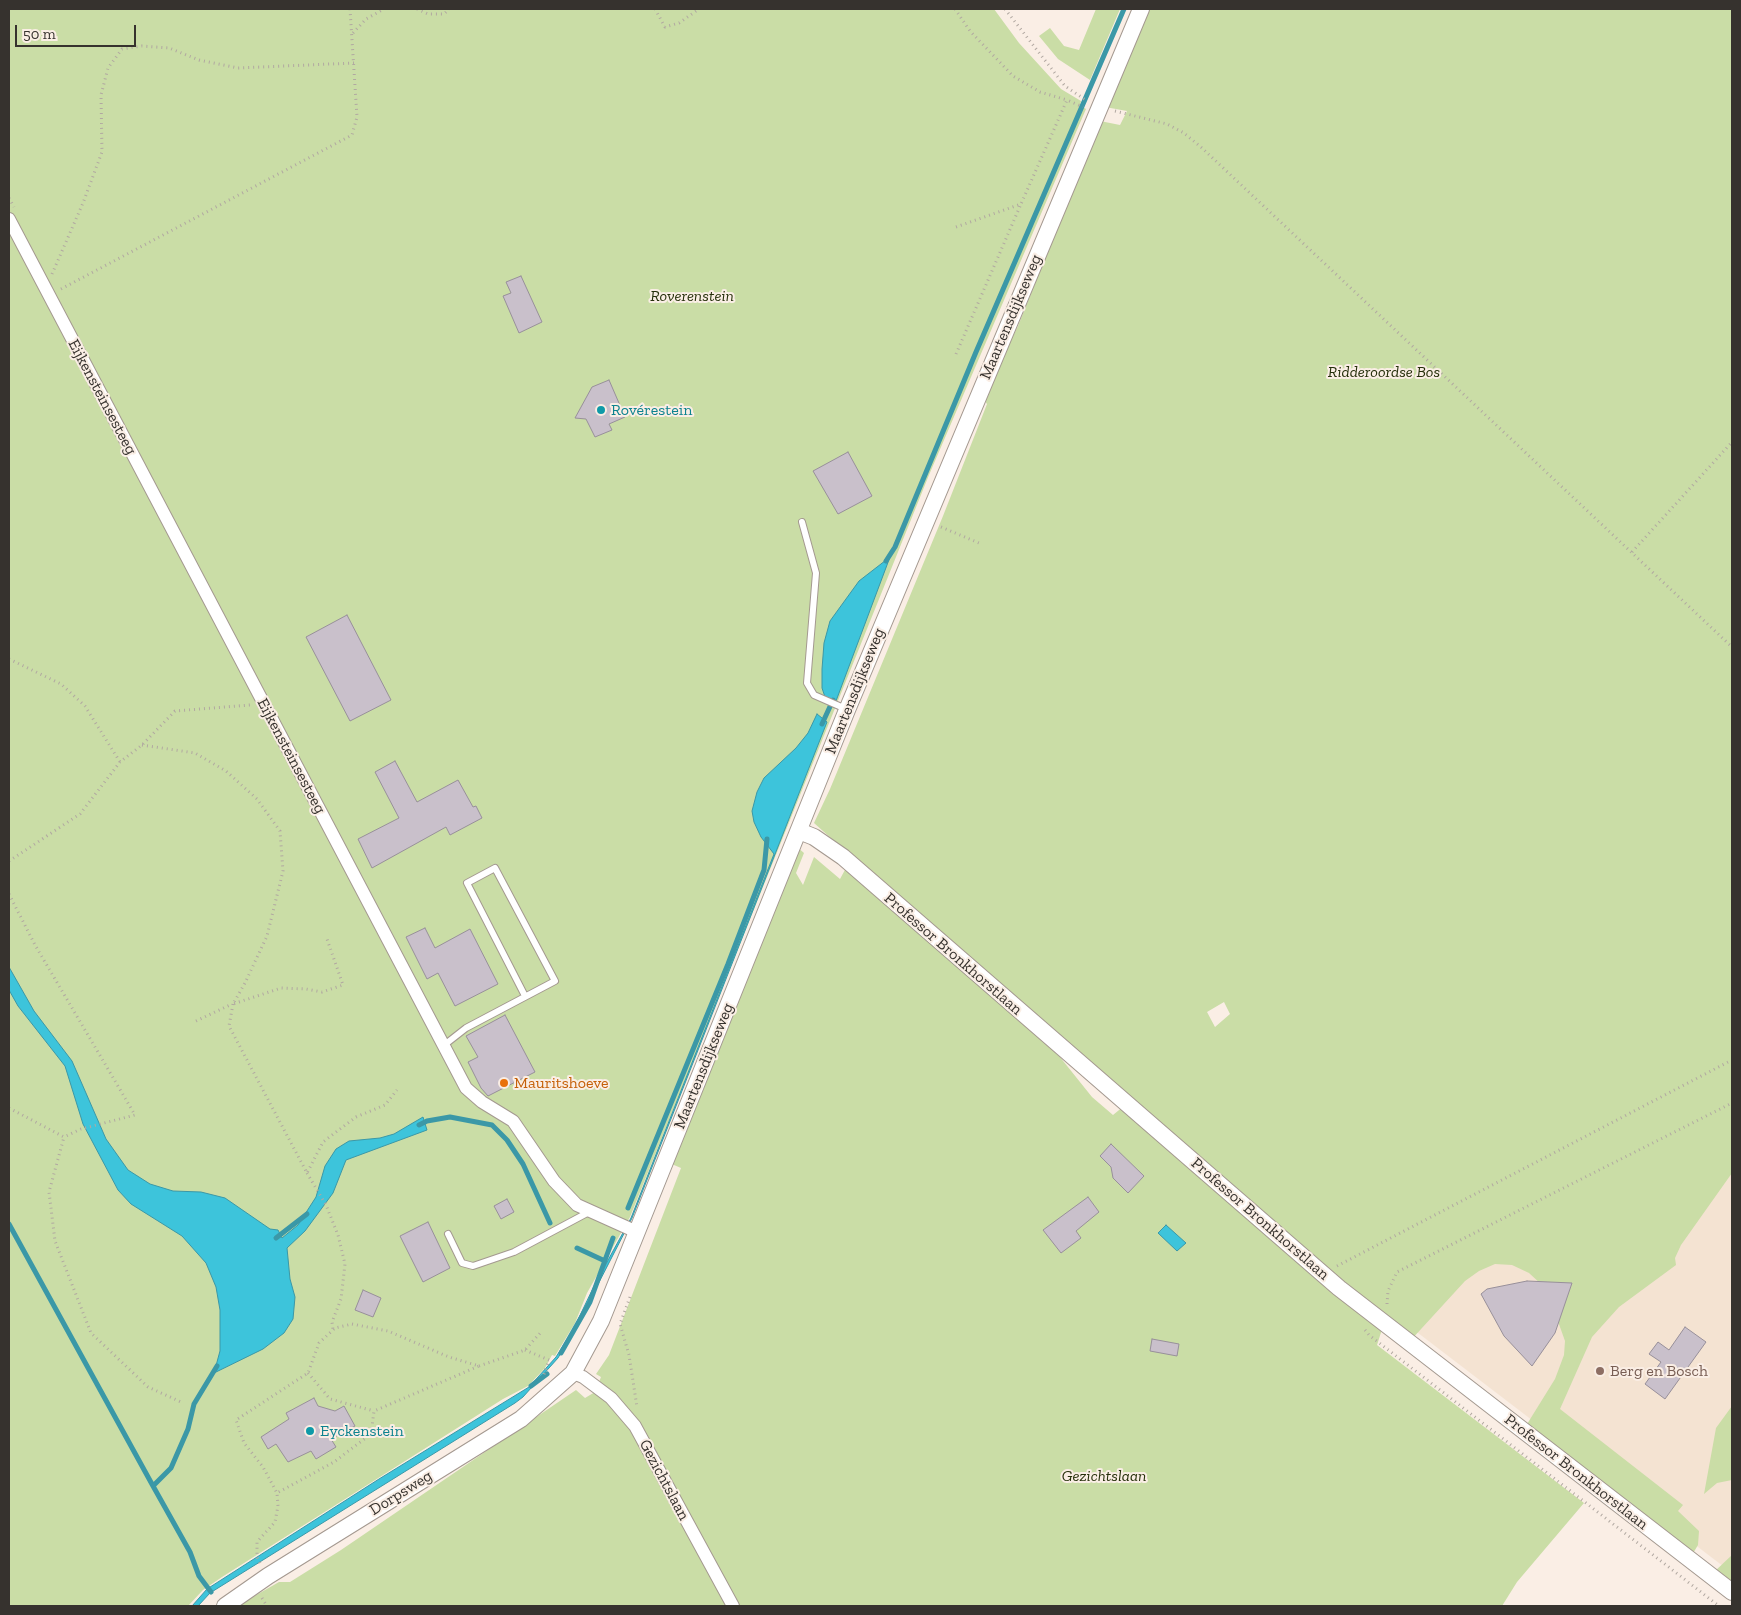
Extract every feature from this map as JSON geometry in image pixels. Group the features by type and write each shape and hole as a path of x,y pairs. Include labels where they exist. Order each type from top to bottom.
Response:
{"street":[{"name":"Maartensdijkseweg","path":"573,1373 601,1321 847,710 1106,108 1141,9"},
{"name":"Eijkensteinsesteeg","path":"9,219 466,1088 482,1102 513,1121 554,1181 577,1205 589,1212 638,1232"},
{"name":"Professor Bronkhorstlaan","path":"799,832 814,837 843,857 1324,1274 1732,1592"},
{"name":"Gezichtslaan","path":"573,1373 583,1377 610,1398 635,1426 733,1606"},
{"name":"Dorpsweg","path":"225,1606 268,1576 521,1419 573,1373"}],"lane":[{"path":"802,522 816,573 807,683 814,695 847,710"},
{"path":"443,1046 466,1028 555,980 495,868 467,883 525,996"},
{"path":"448,1234 462,1263 473,1266 514,1252 589,1212"}],"path":[{"path":"58,291 352,135 357,117 350,9"},
{"path":"353,33 366,19 384,9"},
{"path":"417,9 428,14 444,14 449,9"},
{"path":"655,9 665,27 679,23 699,9"},
{"path":"955,9 970,31 1014,76 1040,92 1076,104"},
{"path":"1005,9 1065,86 1081,99 1106,108 1167,124 1184,133 1202,148 1732,648"},
{"path":"51,277 84,203 102,152 101,95 108,68 122,49 142,46 169,48 199,60 238,68 354,63"},
{"path":"956,354 1067,100"},
{"path":"956,227 1021,204"},
{"path":"1632,552 1732,442"},
{"path":"932,526 946,528 979,543"},
{"path":"9,659 61,684 85,706 120,762"},
{"path":"9,861 80,814 120,762 142,745 175,711 264,704"},
{"path":"142,745 195,753 226,771 257,799 280,831 283,871 266,936 245,983 233,1004 229,1026 326,1205 338,1235 345,1264 341,1299 332,1322 333,1330"},
{"path":"9,894 35,945 135,1115 81,1129 64,1137"},
{"path":"196,1021 233,1004 281,988 322,992 343,985 327,938"},
{"path":"1324,1274 1732,1060"},
{"path":"307,1173 323,1142 356,1117 385,1105 397,1090"},
{"path":"1385,1323 1388,1291 1397,1272 1732,1103"},
{"path":"9,1108 64,1137"},
{"path":"64,1137 50,1192 55,1241 91,1333 148,1387 181,1402"},
{"path":"633,1289 620,1324 629,1355 638,1412 635,1426"},
{"path":"257,1557 257,1542 275,1522 278,1506 277,1493 263,1467 244,1443 236,1420 308,1373 319,1343 333,1330 352,1324 388,1331 449,1357 479,1366"},
{"path":"308,1373 330,1399 374,1411 479,1366 525,1350 542,1331"},
{"path":"1373,1338 1719,1606"},
{"path":"525,1350 548,1360 542,1384"},
{"path":"277,1493 334,1462 371,1434 374,1411"}],"shaded area":[{"name":"Berg en Bosch","path":"1732,1122 1732,1573 1388,1310"}],"green space":[{"name":"Eyckenstein","path":"9,9 994,9 1019,43 1061,89 1081,101 1080,105 1086,109 929,475 630,1217 587,1293 575,1323 555,1356 552,1355 545,1368 528,1386 503,1399 222,1577 203,1590 188,1606 9,1606"},
{"path":"1096,9 1120,9 1090,80 1058,59 1039,36 1050,28 1064,46 1079,50"},
{"name":"Ridderoordse Bos","path":"1149,9 1732,9 1732,1173 1681,1245 1675,1258 1676,1265 1619,1307 1592,1337 1560,1409 1683,1505 1678,1511 1699,1531 1698,1545 1692,1555 1524,1429 1555,1379 1564,1355 1565,1341 1550,1299 1541,1284 1529,1273 1512,1265 1495,1264 1479,1271 1465,1281 1411,1340 1385,1320 1377,1345 1584,1503 1517,1582 1502,1606 237,1606 279,1582 290,1582 341,1550 576,1390 585,1398 595,1392 601,1377 596,1374 609,1355 681,1168 660,1159 788,839 804,853 796,873 803,885 814,857 840,879 852,857 814,823 830,789 943,516 987,404 982,397 1018,326 1100,121 1120,125 1127,111 1105,107","holes":["1015,1001 1130,1101 1113,1115 1092,1097","1224,1002 1230,1014 1215,1027 1207,1012"]},
{"path":"1732,1406 1732,1480 1717,1483 1704,1494 1716,1428"},
{"path":"1732,1555 1732,1586 1714,1572"}],"water":[{"path":"890,557 836,701 825,697 822,688 822,669 824,643 830,621 859,581"},
{"path":"817,714 827,722 632,1218 574,1331 558,1358 523,1397 515,1403 210,1593 198,1606 192,1606 207,1589 379,1479 529,1387 556,1357 574,1328 595,1284 631,1218 774,854 761,837 754,822 752,811 757,792 764,778 796,748 808,733"},
{"path":"9,967 34,1011 72,1061 106,1139 128,1170 150,1184 173,1191 201,1192 225,1198 270,1229 278,1230 282,1238 298,1225 316,1197 325,1166 336,1149 349,1141 380,1138 394,1134 423,1117 427,1130 346,1160 333,1193 305,1231 287,1248 290,1279 295,1297 293,1319 284,1333 263,1349 214,1373 220,1351 220,1310 216,1287 206,1263 182,1236 131,1204 118,1190 83,1124 65,1066 18,1006 9,990"},
{"path":"1166,1225 1186,1243 1177,1251 1158,1233"}],"building":[{"path":"521,276 542,322 519,333 503,296 511,293 506,282"},
{"name":"Rovérestein","path":"609,380 625,417 609,424 612,430 595,437 586,419 575,418 592,387"},
{"path":"848,452 872,496 838,514 813,471"},
{"path":"347,615 391,700 350,721 306,637"},
{"path":"395,761 417,802 458,780 473,807 476,806 482,818 450,835 446,827 372,868 358,839 399,818 375,772"},
{"path":"425,928 435,948 470,929 498,984 455,1006 438,973 427,979 406,937"},
{"path":"505,1015 535,1072 488,1096 481,1088 468,1062 478,1057 466,1036"},
{"path":"1111,1144 1144,1176 1128,1193 1113,1178 1111,1167 1100,1156"},
{"path":"1088,1197 1099,1212 1076,1231 1081,1238 1061,1253 1043,1230"},
{"path":"507,1199 514,1212 501,1219 494,1206"},
{"path":"428,1222 450,1268 423,1282 400,1236"},
{"path":"1527,1281 1572,1283 1555,1333 1532,1366 1504,1336 1481,1294 1487,1289"},
{"path":"363,1290 381,1298 373,1317 355,1310"},
{"path":"1685,1327 1706,1342 1665,1399 1645,1384 1661,1362 1649,1354 1658,1342 1669,1350"},
{"path":"1152,1339 1179,1344 1177,1356 1150,1351"},
{"name":"Eyckenstein","path":"314,1398 318,1406 335,1411 344,1406 355,1426 331,1439 336,1447 316,1459 311,1451 288,1462 276,1444 268,1449 261,1437 289,1419 286,1413"}],"waterway":[{"path":"886,561 895,547 976,352 1124,9"},
{"path":"822,724 833,700"},
{"path":"628,1208 728,964 764,870 767,839"},
{"path":"419,1125 427,1121 450,1117 492,1125 507,1140 523,1164 550,1223"},
{"path":"276,1238 307,1214"},
{"path":"9,1224 153,1486"},
{"path":"561,1353 590,1302 613,1238"},
{"path":"577,1248 605,1261"},
{"path":"211,1592 199,1576 190,1552 153,1486 171,1468 188,1429 194,1404 217,1366"},
{"path":"531,1386 547,1374"}],"place":[{"name":"Rovérestein","path":"601,410"},
{"name":"Mauritshoeve","path":"504,1083"},
{"name":"Berg en Bosch","path":"1600,1371"},
{"name":"Eyckenstein","path":"310,1431"}],"park label":[{"name":"Roverenstein","path":"692,296"}]}
